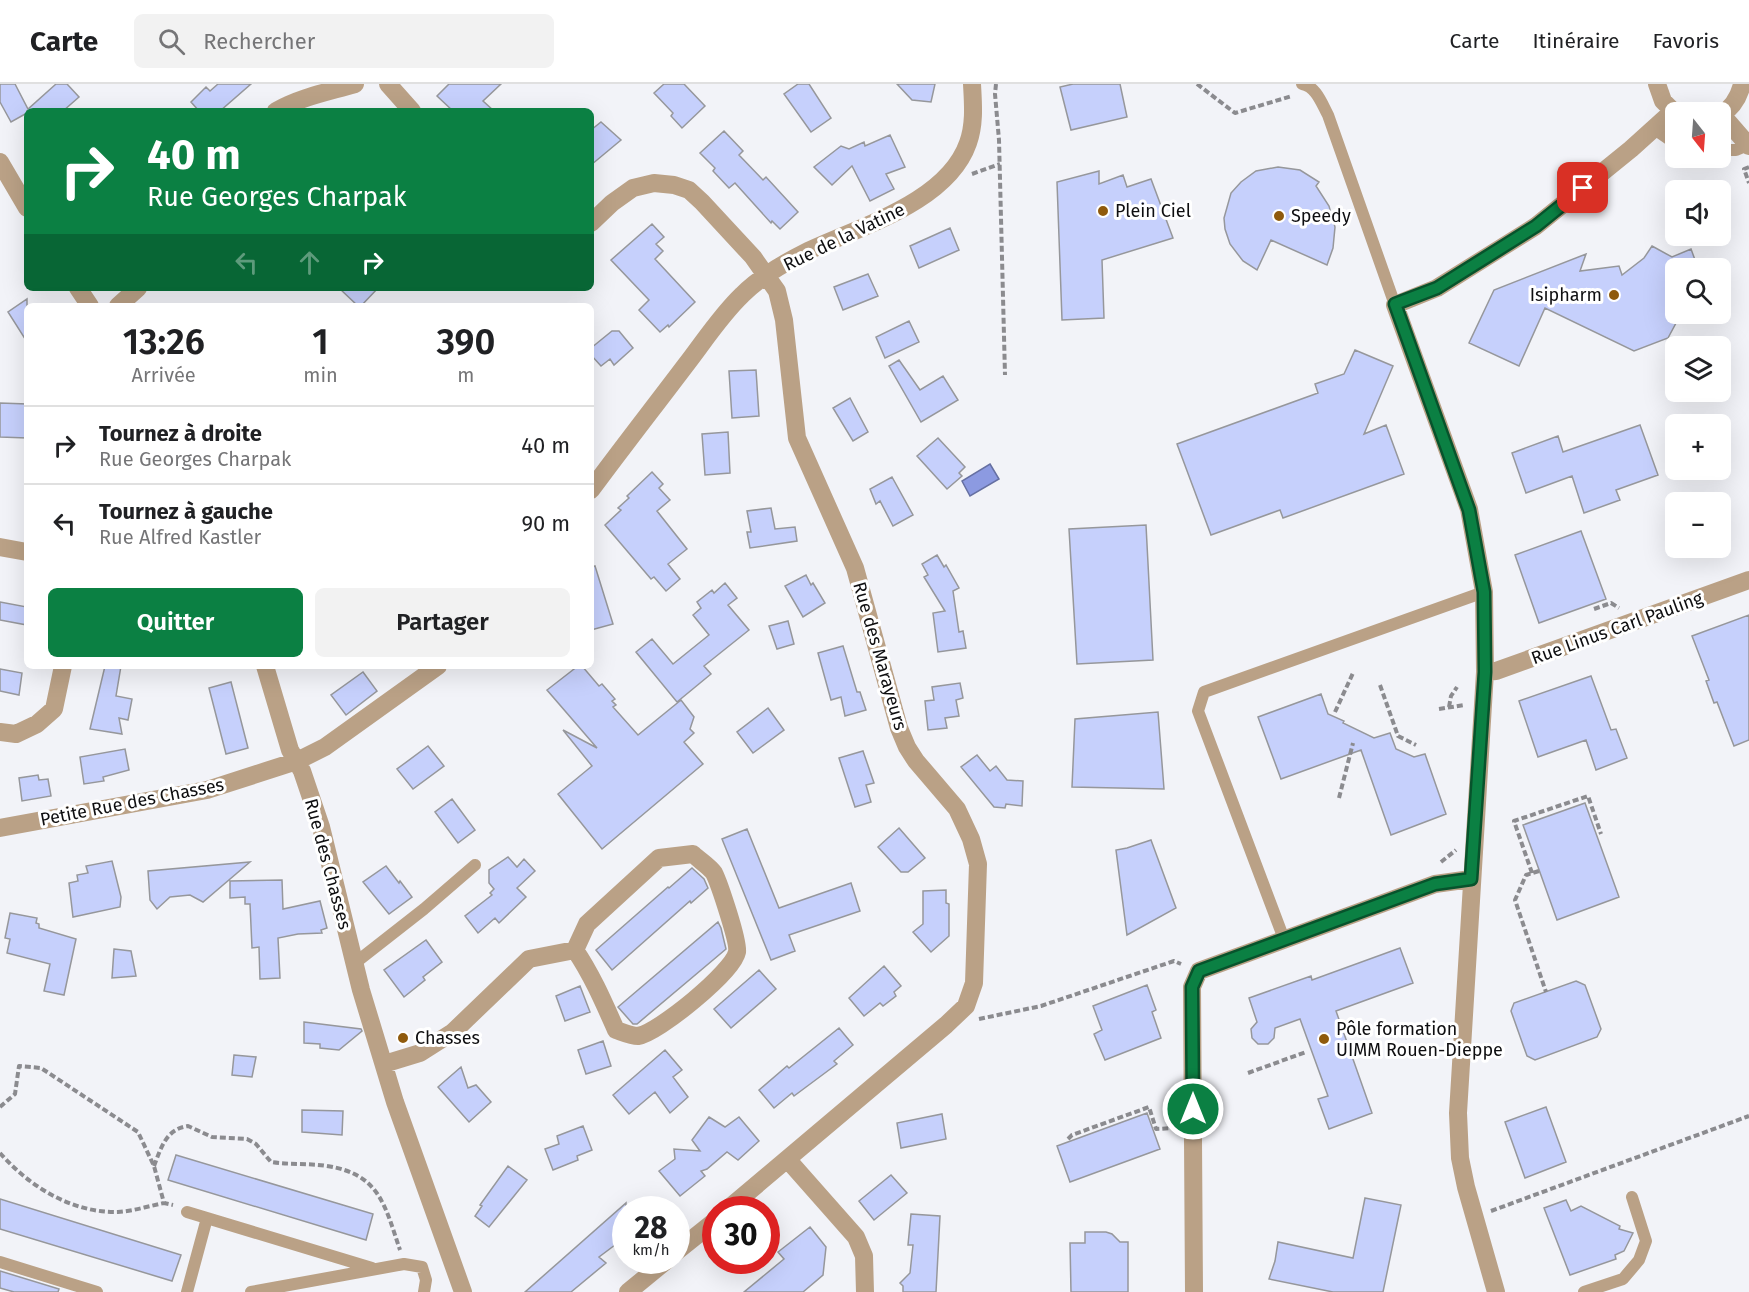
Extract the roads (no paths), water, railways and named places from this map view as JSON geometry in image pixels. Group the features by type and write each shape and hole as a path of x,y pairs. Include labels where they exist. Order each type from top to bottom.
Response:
{"street":[{"path":"282,108 307,97 355,84"},
{"path":"388,84 409,108"},
{"name":"Rue de la Vatine","path":"594,486 742,295 766,276 805,253 912,204 940,183 959,161 968,144 972,125 972,84"},
{"path":"1657,84 1665,103"},
{"path":"1731,107 1740,94 1742,84"},
{"path":"1496,1292 1460,1158 1458,1113 1485,672 1484,592 1469,510 1395,304 1437,288 1536,226 1665,119"},
{"path":"1731,126 1749,146"},
{"path":"0,162 24,203"},
{"name":"Rue des Marayeurs","path":"594,220 633,188 654,183 674,185 689,190 753,257 777,291 784,320 797,438 855,568 899,728 916,761 957,809 971,839 978,864 974,983 966,1006 744,1196"},
{"path":"121,303 135,291"},
{"path":"0,547 24,551"},
{"name":"Rue Linus Carl Pauling","path":"1485,672 1496,671 1749,580"},
{"path":"0,732 16,734 37,724 54,709 62,669"},
{"name":"Rue des Chasses","path":"266,669 290,750 302,771 321,827 355,963 384,1064 419,1171 464,1292"},
{"path":"297,761 325,747 434,669"},
{"name":"Petite Rue des Chasses","path":"0,828 207,790 297,761"},
{"path":"693,854 713,872 734,931 738,951 731,966 697,997 654,1031 636,1036 616,1030 599,992 574,950 587,924 659,858 693,854"},
{"path":"1194,1292 1192,987 1199,971 1435,884 1471,879"},
{"path":"384,1064 420,1053 453,1032 529,959 574,950"},
{"path":"788,1160 856,1237 864,1256 866,1292"},
{"path":"690,1241 702,1231"},
{"path":"628,1292 650,1274"}],"lane":[{"path":"1307,87 1328,115 1395,304"},
{"path":"1653,128 1665,136"},
{"path":"1731,150 1749,146"},
{"path":"1284,939 1198,711 1204,692 1484,592"},
{"path":"355,963 424,909 475,865"},
{"path":"1584,1292 1623,1279 1639,1260 1646,1241 1632,1197"},
{"path":"187,1212 376,1269"},
{"path":"187,1292 207,1218"},
{"path":"0,1262 97,1292"},
{"path":"251,1292 404,1264 422,1267 426,1280 424,1292"}],"water":[{"path":"990,464 999,479 970,496 962,481"}],"place":[{"name":"Plein Ciel","path":"1103,211"},
{"name":"Speedy","path":"1279,216"},
{"name":"Isipharm","path":"1614,295"},
{"name":"Chasses","path":"403,1038"},
{"name":"Pôle formation UIMM Rouen-Dieppe","path":"1324,1039"}]}
